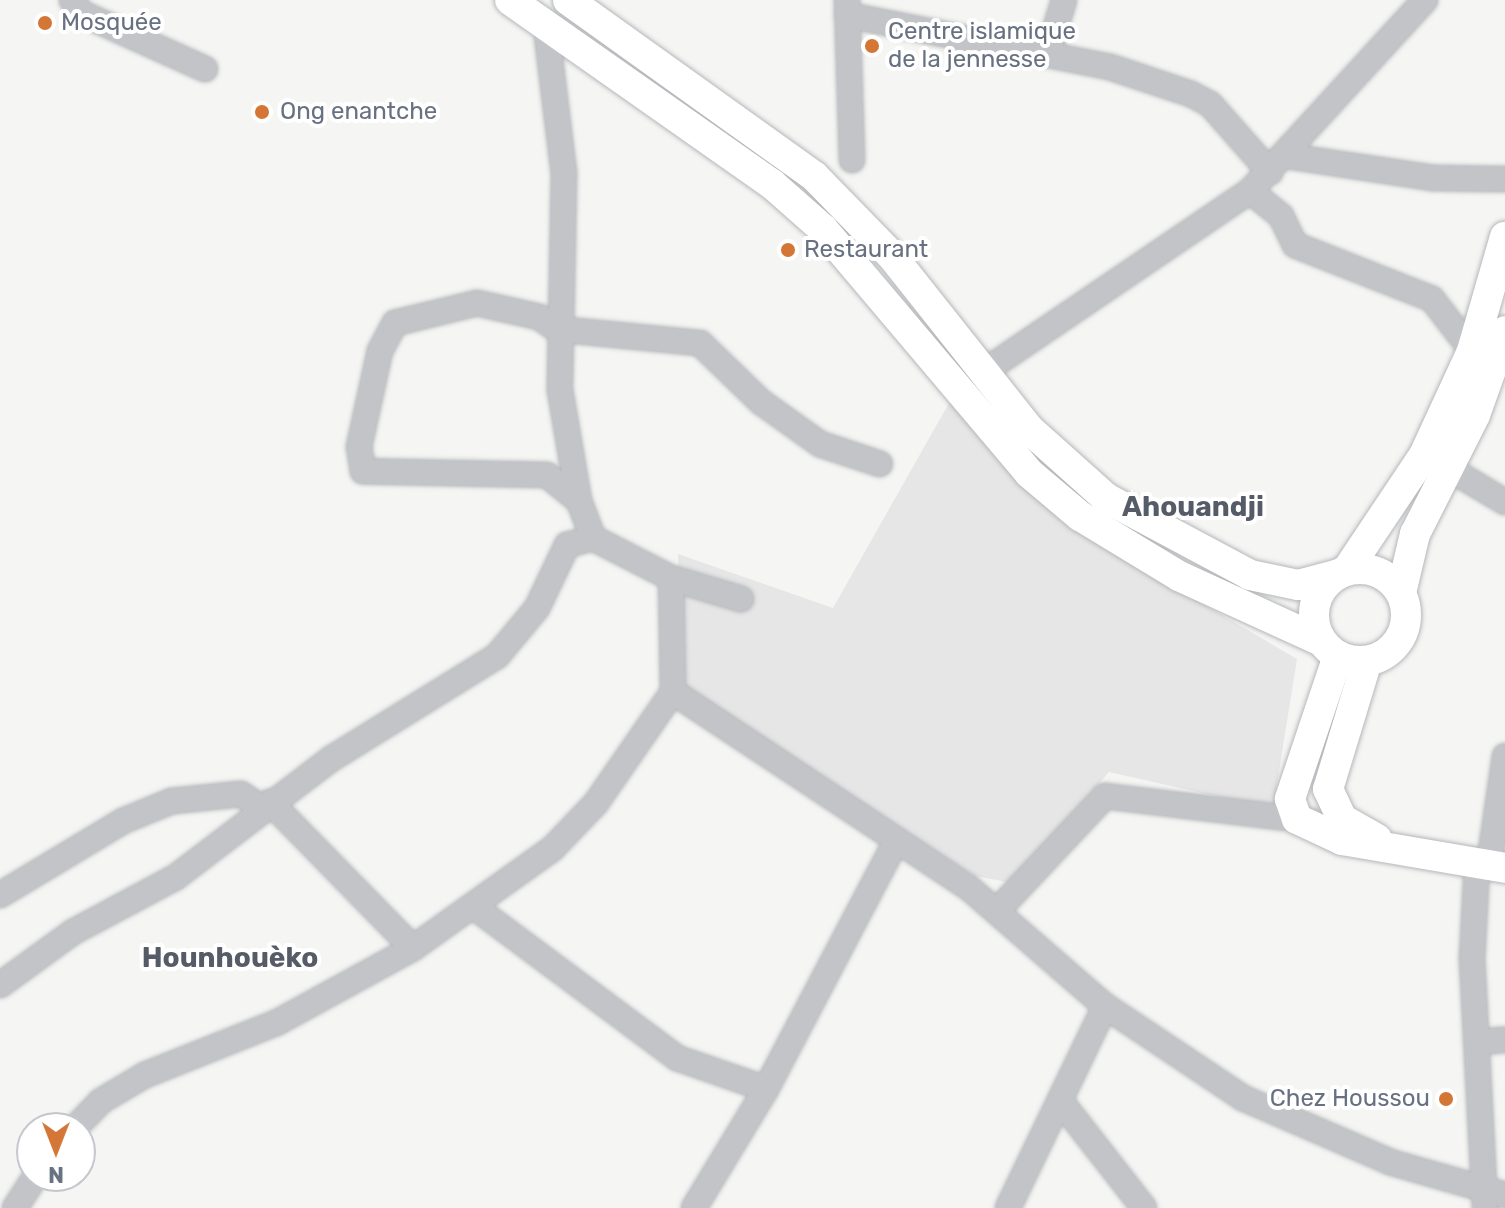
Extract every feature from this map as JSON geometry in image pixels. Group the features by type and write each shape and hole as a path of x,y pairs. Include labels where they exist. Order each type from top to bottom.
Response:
{"main road":[{"path":"510,0 772,184 823,229 1029,473 1080,516 1179,576 1342,653 1402,636 1401,593 1415,534 1448,468 1505,331"},
{"path":"568,0 814,176 892,256 1070,469 1157,530 1271,581 1312,585 1341,572 1378,572 1401,593"},
{"path":"1403,854 1337,813 1329,770 1342,653 1314,604 1341,572 1491,359 1505,237"},
{"path":"1342,653 1290,799 1302,824 1403,854 1490,866"}],"street":[{"path":"72,0 81,13 205,69"},
{"path":"1048,53 1064,0"},
{"path":"985,371 1250,191 1278,164 1424,1"},
{"path":"852,160 847,8 1048,53 1202,98 1278,164 1432,178 1505,179"},
{"path":"546,27 565,205 556,329 579,501 593,538 671,578 741,599"},
{"path":"1250,191 1281,216 1295,245 1432,299 1491,359"},
{"path":"579,501 547,475 370,472 357,460 380,351 395,323 430,308 477,303 539,317 556,329 700,343 761,402 820,444 880,464"},
{"path":"1448,468 1505,502"},
{"path":"0,985 73,932 176,877 266,806 497,656 537,608 567,545 593,538"},
{"path":"90,1112 101,1101 145,1075 278,1022 413,948 473,906 578,823 673,692 671,578"},
{"path":"673,692 998,910 1105,1006 1243,1098 1390,1162 1492,1197 1472,936 1490,866 1505,756"},
{"path":"0,895 123,821 172,801 241,794 266,806 413,948"},
{"path":"998,910 1105,796 1302,824 1337,813"},
{"path":"694,1208 766,1089 895,843"},
{"path":"473,906 677,1058 766,1089"},
{"path":"1008,1208 1062,1103 1105,1006"},
{"path":"1480,1042 1505,1040"},
{"path":"1062,1103 1144,1208"}],"shaded area":[{"path":"953,396 1060,520 1297,659 1273,809 1109,772 1012,883 975,876 681,693 678,554 833,608"}],"place":[{"name":"Mosquée","path":"45,23"},
{"name":"Centre islamique de la jennesse","path":"872,46"},
{"name":"Ong enantche","path":"262,112"},
{"name":"Restaurant","path":"788,250"},
{"name":"Chez Houssou","path":"1446,1099"}],"district":[{"name":"Ahouandji","path":"1193,507"},
{"name":"Hounhouèko","path":"230,958"}]}
